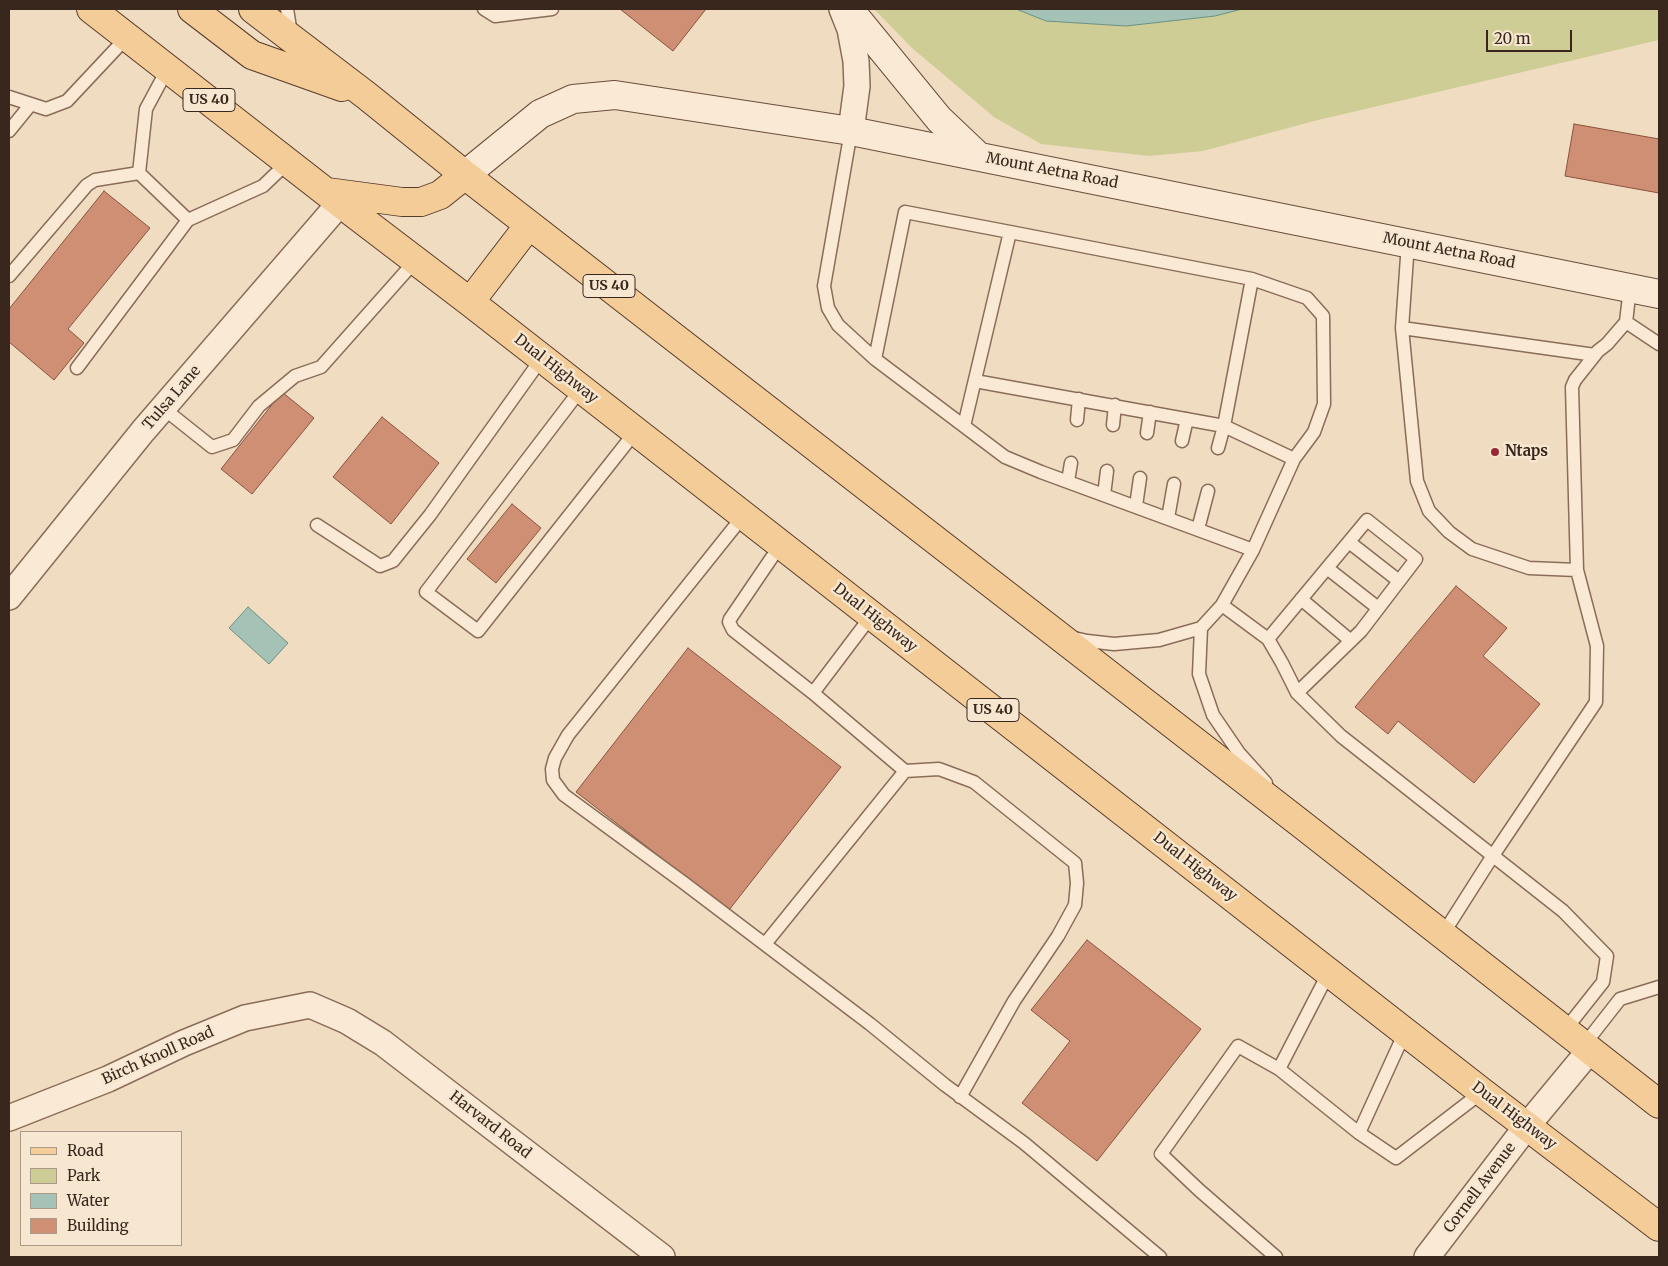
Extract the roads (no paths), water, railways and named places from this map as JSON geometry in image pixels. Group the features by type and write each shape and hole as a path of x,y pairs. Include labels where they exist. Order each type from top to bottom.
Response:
{"main road":[{"name":"Dual Highway","path":"91,9 1659,1228"},
{"path":"192,9 252,55 367,96"},
{"name":"US 40","path":"253,9 1659,1104"},
{"path":"334,198 421,202 440,195 465,175"},
{"path":"470,302 529,225"}],"street":[{"path":"842,9 850,29 856,61 857,86 851,132"},
{"path":"849,9 939,119 978,156"},
{"name":"Mount Aetna Road","path":"465,175 540,114 574,99 615,95 851,132 978,156 1659,294"},
{"name":"Tulsa Lane","path":"9,598 334,198"},
{"name":"Birch Knoll Road","path":"9,1118 108,1078 184,1043 245,1018 310,1005"},
{"name":"Harvard Road","path":"310,1005 347,1021 383,1043 662,1257"},
{"name":"Cornell Avenue","path":"1427,1257 1527,1126 1580,1042"}],"lane":[{"path":"287,9 292,39"},
{"path":"484,9 495,16 552,9"},
{"path":"9,97 46,109 67,101 127,37"},
{"path":"139,173 146,109 168,68"},
{"path":"9,131 31,104"},
{"path":"851,132 824,286 828,308 838,326 875,359 1005,457 1253,550"},
{"path":"77,368 188,220 263,186 288,162"},
{"path":"139,173 188,220"},
{"path":"9,276 87,185 95,180 139,173"},
{"path":"875,359 904,212 1252,279 1307,298 1323,316 1324,404 1314,432 1294,459 1253,550 1222,605 1201,628 1160,640 1114,644 1086,641 1057,634"},
{"path":"964,426 1010,232"},
{"path":"1408,243 1402,328 1417,482 1429,511 1449,532 1472,549 1529,568 1577,570"},
{"path":"163,408 212,447 233,440 259,406 295,376 321,367 416,260"},
{"path":"1218,448 1224,426 1252,279"},
{"path":"1443,934 1596,702 1597,646 1577,570 1572,386 1595,355 1626,322 1630,288"},
{"path":"1626,322 1659,344"},
{"path":"1402,328 1595,355"},
{"path":"317,525 380,566 393,561 430,515 542,358"},
{"path":"975,381 1224,426 1294,459"},
{"path":"581,389 426,592 478,631 636,431"},
{"path":"1077,420 1079,399"},
{"path":"1113,425 1115,405"},
{"path":"1147,433 1150,412"},
{"path":"1182,441 1187,419"},
{"path":"1068,481 1071,463"},
{"path":"1104,495 1107,471"},
{"path":"1136,506 1140,478"},
{"path":"1168,518 1174,484"},
{"path":"1198,530 1208,491"},
{"path":"744,515 568,735 555,758 552,769 553,780 564,796 765,944 960,1096 1024,1143 1160,1257"},
{"path":"1268,639 1367,520 1416,559 1351,641 1297,693"},
{"path":"1349,542 1399,581"},
{"path":"781,544 730,619 729,622 733,630 813,693 905,771 939,769 974,782 1075,863 1077,883 1075,905 1058,936 1014,1001 960,1096"},
{"path":"1327,568 1378,608"},
{"path":"1301,599 1351,641"},
{"path":"1222,605 1268,639 1297,693 1341,736 1492,857 1563,911 1607,956 1603,982 1580,1042"},
{"path":"813,693 872,615"},
{"path":"1201,628 1199,674 1213,715 1239,753 1300,823"},
{"path":"765,944 905,771"},
{"path":"1280,1069 1328,972"},
{"path":"1580,1042 1620,999 1659,987"},
{"path":"1359,1133 1405,1032"},
{"path":"1276,1257 1161,1154 1238,1046 1280,1069 1359,1133 1396,1158 1482,1092"}],"water":[{"path":"1016,9 1242,9 1215,16 1126,26 1046,21"},
{"path":"248,607 288,643 269,664 229,628"}],"place":[{"name":"Ntaps","path":"1495,452"}]}
